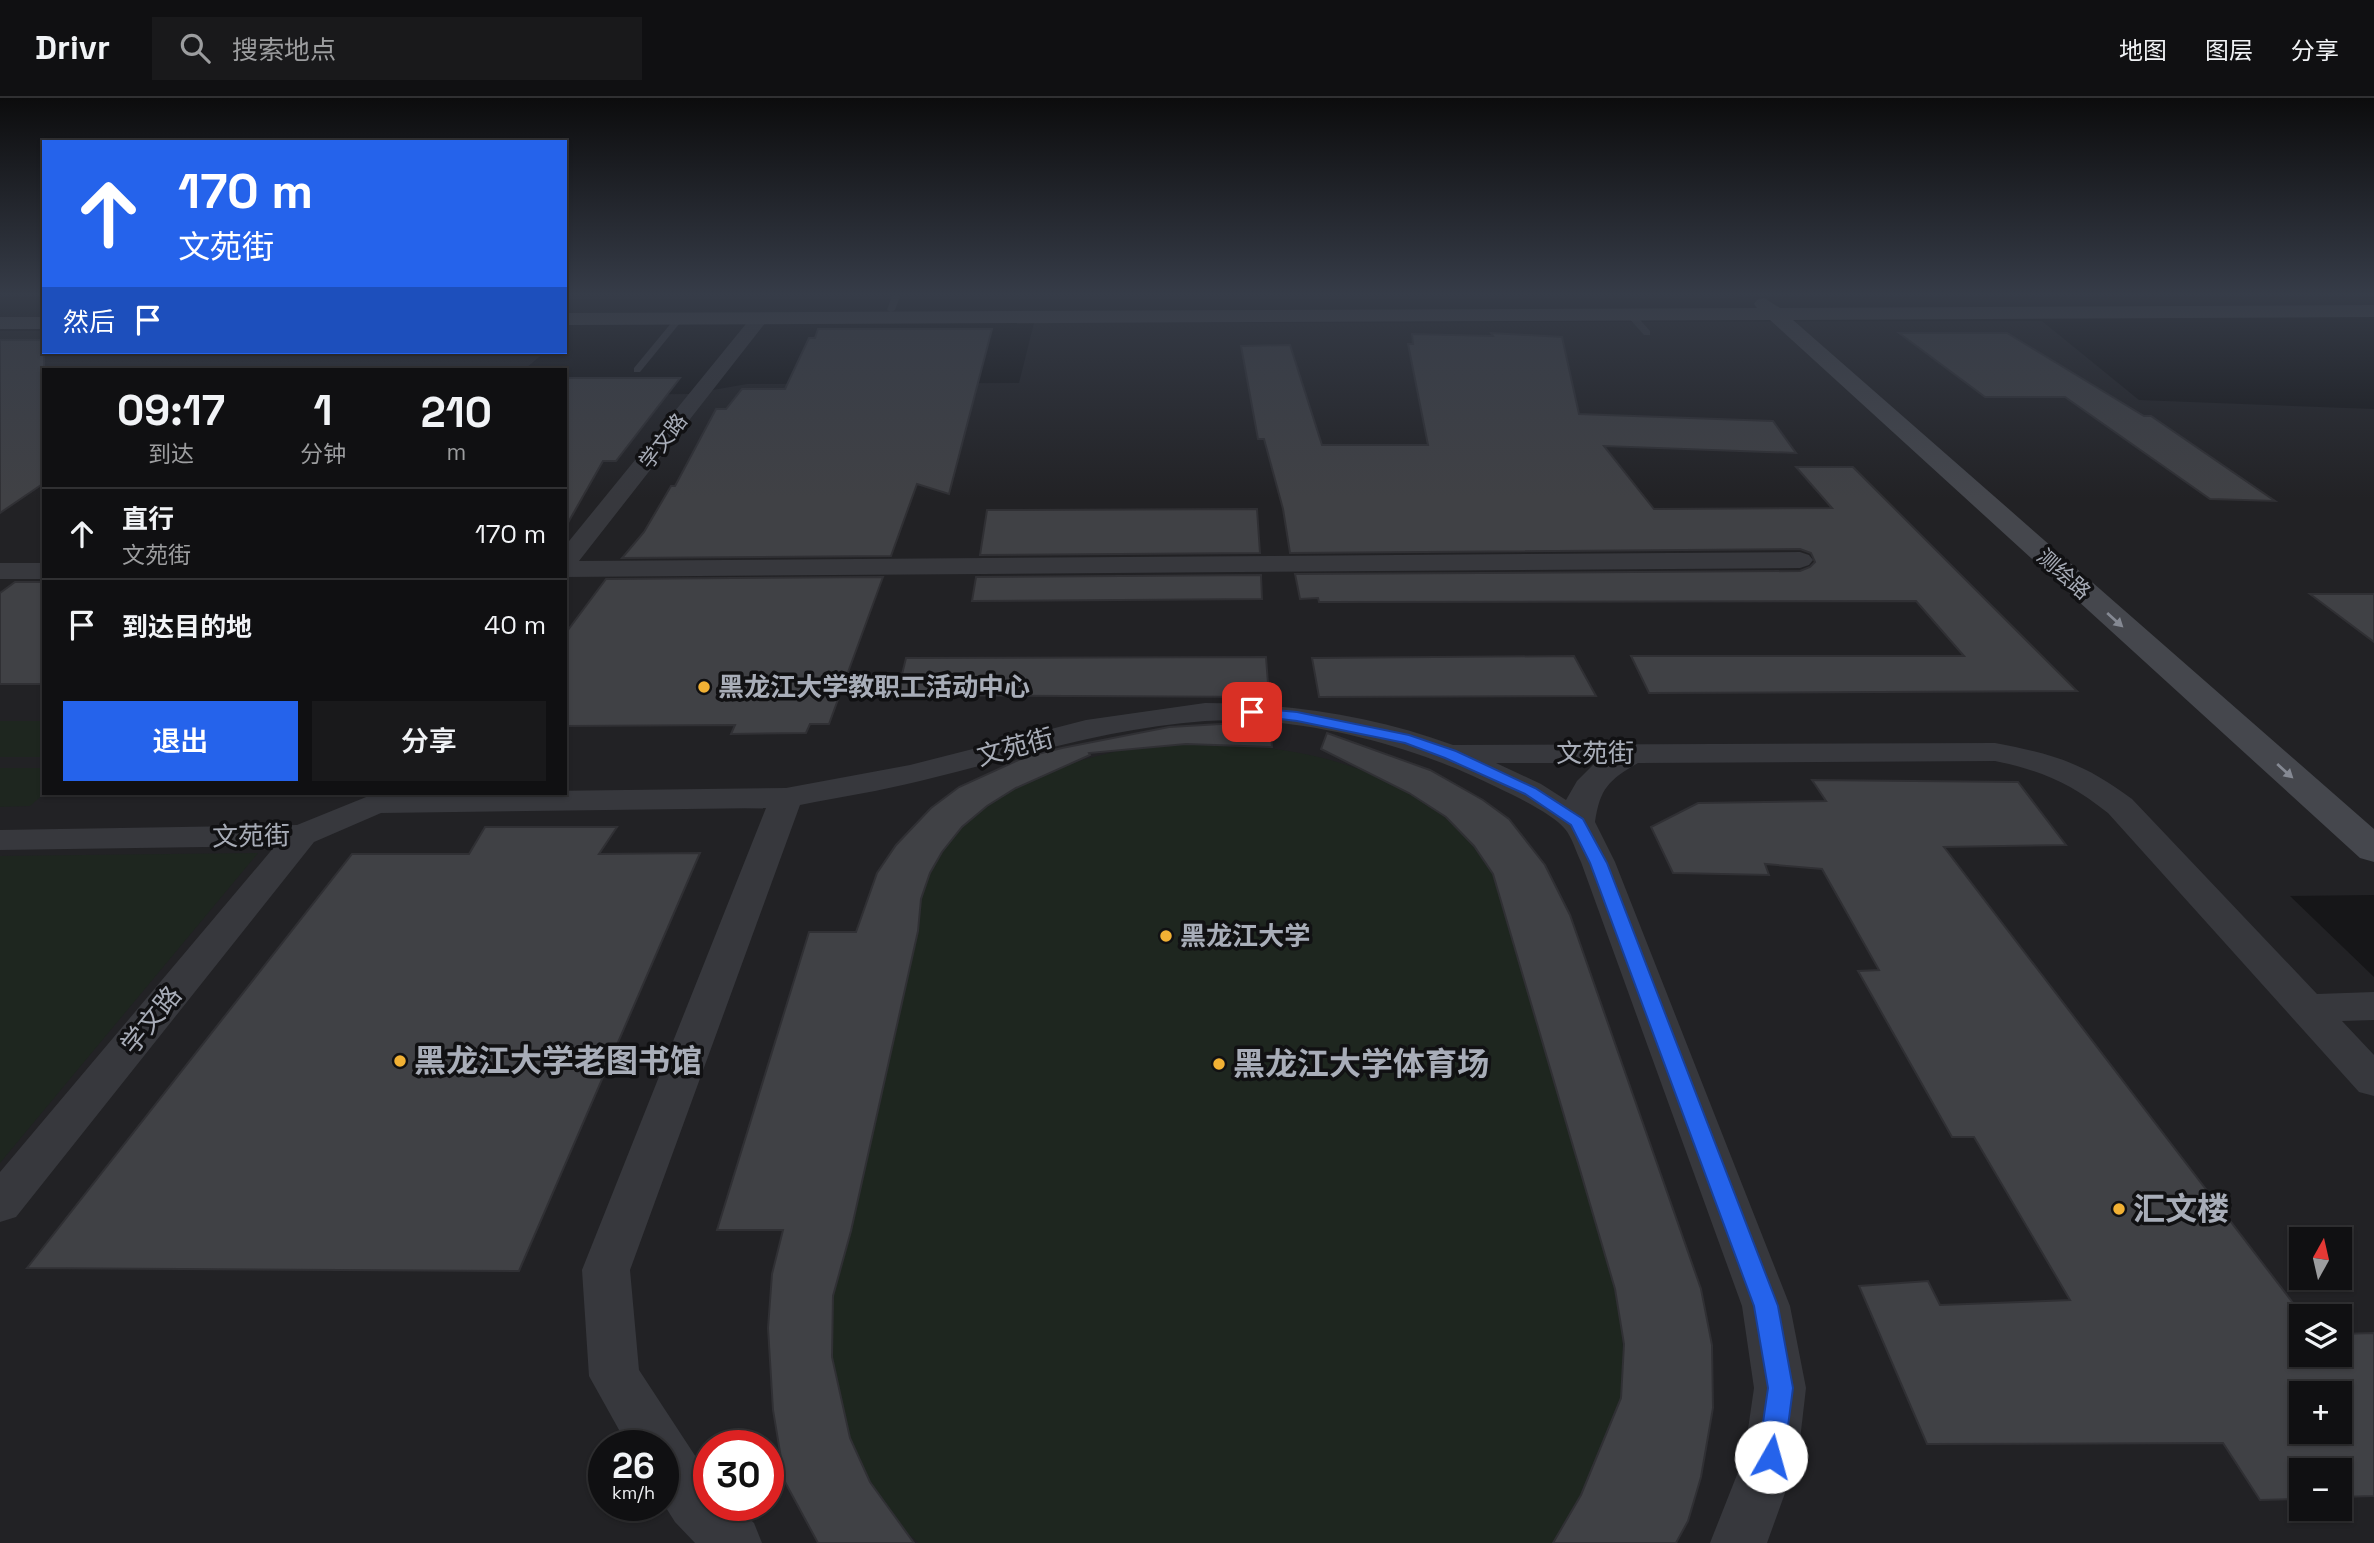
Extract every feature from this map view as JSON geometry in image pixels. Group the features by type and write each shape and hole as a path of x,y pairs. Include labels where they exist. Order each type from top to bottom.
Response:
{"main road":[{"name":"测绘路","path":"1839,363 2374,850"},
{"name":"测绘路","path":"1844,363 2374,814"}],"street":[{"name":"学文路","path":"567,560 723,363"},
{"path":"567,569 1800,560"},
{"path":"0,571 42,571"},
{"name":"文苑街","path":"0,840 302,835 380,798 786,799 911,774 1086,729 1205,712 1252,712 1297,717 1409,739 1450,754 1967,750 1995,752 2034,760 2083,779 2120,806 2374,1081"},
{"path":"1578,822 1580,805 1590,782 1601,771 1632,753"},
{"path":"1450,754 1530,791 1578,822 1598,863 1766,1306 1780,1388 1771,1457 1738,1543"},
{"path":"648,1430 614,1376 606,1270 786,799"},
{"name":"学文路","path":"0,1204 302,835"},
{"path":"2308,1007 2374,1006"},
{"path":"679,1479 694,1503 734,1543"}],"lane":[{"path":"637,370 642,363"}],"shaded area":[{"name":"黑龙江大学","path":"0,363 532,363 526,368 42,368 42,795 567,795 567,395 690,394 747,384 1019,383 1024,363 2094,363 2139,400 2374,409 2374,895 2290,896 2374,977 2374,1543 0,1543"},
{"path":"0,721 42,721 42,757 0,757"},
{"name":"黑龙江大学体育场","path":"1186,744 1273,749 1359,769 1398,786 1435,809 1467,838 1493,874 1615,1289 1623,1343 1623,1383 1611,1433 1593,1472 1553,1543 919,1543 905,1531 870,1482 850,1438 832,1357 833,1296 921,899 930,873 943,850 960,830 1000,797 1023,784 1097,756 1130,749"},
{"path":"0,768 42,768 43,795 30,806 0,807"},
{"path":"258,853 0,1163 0,856"}],"building":[{"path":"0,363 44,363 42,484 0,513"},
{"path":"797,363 983,363 949,494 917,484 891,556 622,558 644,532 671,486 675,486 716,409 726,409 742,389 785,389"},
{"path":"1244,363 1296,363 1322,445 1428,445 1412,363 1568,363 1579,414 1773,421 1796,453 1604,446 1654,509 1832,508 1796,467 1853,467 2077,691 1649,693 1631,656 1964,656 1916,601 1319,602 1318,598 1300,599 1295,574 1800,571 1815,562 1811,553 1800,549 1290,553 1283,509 1264,439 1258,439"},
{"path":"1940,363 2057,363 2144,416 2151,416 2275,501 2210,499 2065,397 1985,397"},
{"path":"567,378 680,378 616,461 603,461 567,524"},
{"path":"1257,509 1260,553 980,555 987,510"},
{"path":"1261,575 1262,599 972,601 976,577"},
{"path":"883,577 829,724 810,724 806,733 731,734 735,725 567,726 567,631 606,579"},
{"path":"15,582 42,582 42,684 0,684 0,593"},
{"path":"2310,594 2374,594 2374,642"},
{"path":"1574,656 1596,696 1319,697 1312,658"},
{"path":"1266,657 1269,697 897,695 906,658"},
{"path":"1238,723 1270,725 1272,747 1186,744 1089,753 1090,755 1016,788 987,806 962,827 942,852 930,873 921,899 918,931 851,1231 833,1296 832,1357 850,1438 870,1482 914,1543 818,1543 785,1482 784,1430 776,1430 773,1410 768,1328 772,1274 783,1230 717,1230 809,932 856,932 877,873 896,845 931,808 959,787 1025,757 1169,727"},
{"path":"1327,733 1430,770 1483,800 1509,819 1545,865 1570,915 1701,1289 1712,1345 1713,1408 1701,1477 1688,1521 1676,1543 1553,1543 1581,1495 1621,1398 1624,1344 1615,1289 1493,874 1474,846 1446,817 1409,793 1321,749"},
{"name":"汇文楼","path":"1812,780 2018,782 2066,845 1944,847 2294,1304 2289,1304 2289,1367 2352,1367 2352,1334 2374,1333 2374,1496 2352,1497 2352,1458 2289,1458 2289,1499 2260,1500 2223,1443 1927,1444 1859,1286 1928,1281 1940,1305 2070,1300 1974,1137 1952,1137 1858,971 1879,970 1822,869 1765,864 1769,875 1673,873 1651,827 1698,803 1826,801"},
{"name":"黑龙江大学老图书馆","path":"485,827 617,827 599,854 700,853 519,1271 27,1268 352,854 469,854"}],"place":[{"name":"黑龙江大学教职工活动中心","path":"704,687"},
{"name":"黑龙江大学","path":"1166,936"},
{"name":"黑龙江大学老图书馆","path":"400,1061"},
{"name":"黑龙江大学体育场","path":"1219,1064"},
{"name":"汇文楼","path":"2119,1209"}],"route":[{"path":"1252,712 1297,717 1409,739 1450,754 1530,791 1578,822 1598,863 1766,1306 1780,1388 1771,1457"}]}
